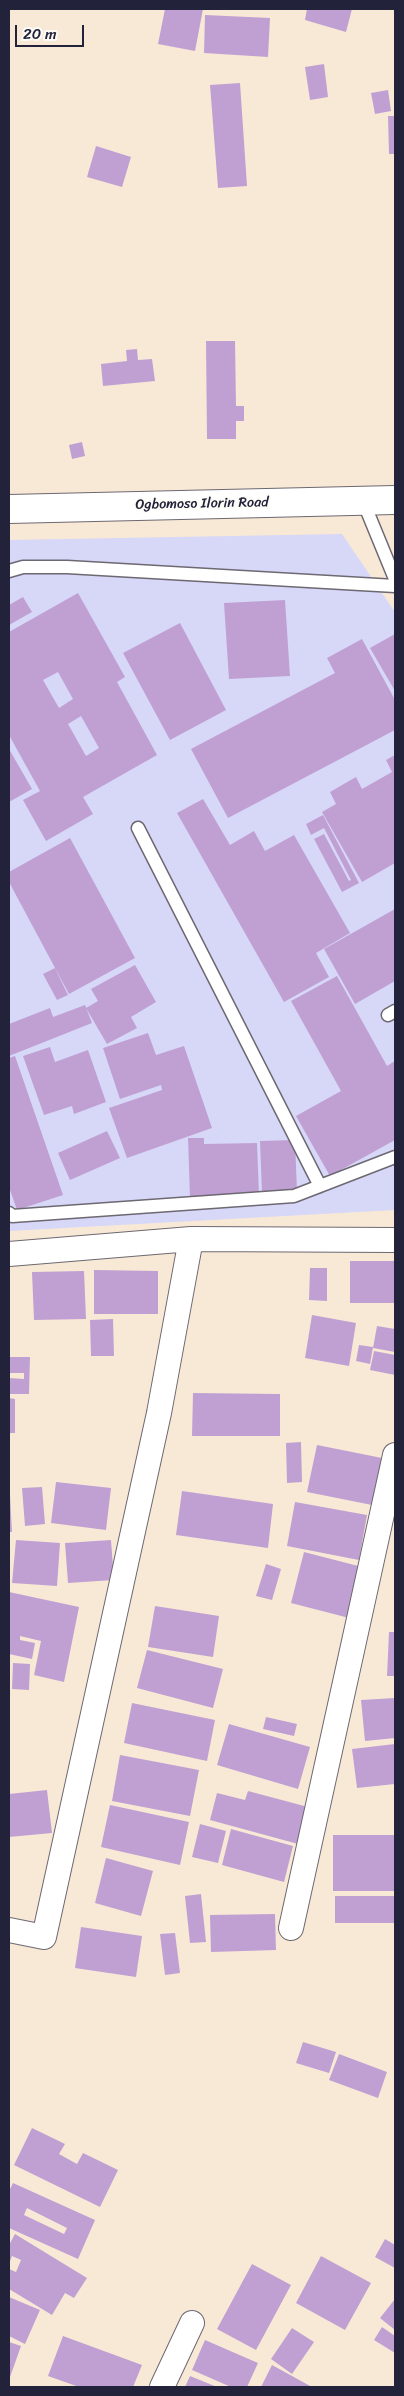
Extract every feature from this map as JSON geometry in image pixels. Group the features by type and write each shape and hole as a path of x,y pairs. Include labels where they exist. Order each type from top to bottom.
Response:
{"highway":[{"name":"Ogbomoso Ilorin Road","path":"9,509 395,500"}],"street":[{"path":"9,1254 191,1240 395,1240"},
{"path":"9,1930 44,1937 159,1413 191,1240"},
{"path":"291,1928 395,1455"},
{"path":"162,2387 192,2323"}],"lane":[{"path":"363,500 395,579"},
{"path":"9,570 23,567 67,566 395,586"},
{"path":"138,828 320,1186"},
{"path":"9,1214 12,1216 294,1196 395,1156"}],"shaded area":[{"path":"342,534 395,612 395,1210 9,1231 9,540"}],"building":[{"path":"165,9 203,9 195,51 158,44"},
{"path":"307,9 352,9 346,32 305,20"},
{"path":"205,15 270,18 268,57 204,53"},
{"path":"324,64 328,97 310,100 305,67"},
{"path":"240,83 247,186 218,188 210,85"},
{"path":"388,90 391,111 375,114 371,93"},
{"path":"388,116 395,116 395,154 389,154"},
{"path":"96,146 131,157 122,187 87,177"},
{"path":"206,341 235,341 236,406 244,406 244,421 236,421 236,439 207,439"},
{"path":"137,349 138,360 152,359 155,381 103,386 101,364 127,361 126,350"},
{"path":"82,442 85,456 72,459 69,445"},
{"path":"78,593 125,677 117,682 157,755 83,797 93,814 46,841 23,800 40,791 9,735 9,632","holes":["58,672 73,699 59,708 43,680","81,716 99,748 86,756 68,724"]},
{"path":"23,597 32,612 9,625 9,605"},
{"path":"285,600 290,676 229,679 224,603"},
{"path":"180,623 226,710 170,740 123,653"},
{"path":"395,634 395,691 370,648"},
{"path":"362,639 395,700 395,730 228,818 191,749 335,673 327,658"},
{"path":"9,749 32,789 9,802"},
{"path":"395,755 395,863 362,882 322,812 336,804 330,792 356,777 362,789 392,772 386,760"},
{"path":"203,799 230,845 254,831 265,851 294,835 350,933 316,953 329,977 284,1002 177,813"},
{"path":"323,815 359,883 342,892 314,839 324,834 349,881 351,880 324,828 311,835 306,824"},
{"path":"70,838 135,958 69,994 9,882 9,872"},
{"path":"395,909 395,981 355,1004 324,949"},
{"path":"135,965 156,1002 131,1017 137,1028 107,1044 86,1008 98,1001 91,989"},
{"path":"55,968 68,995 57,1000 43,974"},
{"path":"337,976 387,1066 395,1061 395,1140 330,1176 296,1116 341,1091 291,1001"},
{"path":"85,1005 92,1023 9,1056 9,1024 50,1008 53,1017"},
{"path":"148,1033 156,1055 184,1046 212,1128 127,1158 109,1108 162,1090 161,1085 120,1099 103,1048"},
{"path":"50,1047 55,1062 88,1050 106,1102 74,1114 72,1106 44,1115 23,1056"},
{"path":"15,1056 63,1195 17,1210 9,1187 9,1058"},
{"path":"107,1131 120,1158 70,1180 58,1153"},
{"path":"188,1138 204,1138 204,1144 257,1143 259,1195 190,1197"},
{"path":"295,1140 297,1192 262,1193 260,1141"},
{"path":"350,1261 395,1261 395,1303 350,1303"},
{"path":"310,1268 327,1268 327,1301 309,1300"},
{"path":"94,1270 158,1271 158,1314 94,1314"},
{"path":"84,1271 86,1319 34,1320 32,1272"},
{"path":"312,1315 356,1323 349,1366 305,1358"},
{"path":"113,1319 114,1356 91,1356 90,1320"},
{"path":"377,1326 395,1329 395,1352 373,1348"},
{"path":"359,1345 373,1347 370,1364 356,1361"},
{"path":"374,1351 395,1355 395,1375 370,1370"},
{"path":"9,1357 30,1357 29,1394 9,1394 9,1378 24,1379 24,1373 9,1373"},
{"path":"193,1393 280,1394 280,1436 192,1436"},
{"path":"9,1398 15,1399 15,1433 9,1433"},
{"path":"301,1442 302,1482 287,1483 286,1443"},
{"path":"317,1445 382,1458 372,1505 307,1492"},
{"path":"56,1482 111,1488 106,1530 51,1523"},
{"path":"42,1487 45,1524 25,1526 22,1488"},
{"path":"182,1491 273,1504 268,1548 176,1535"},
{"path":"10,1495 12,1532 9,1532"},
{"path":"295,1502 367,1515 359,1560 287,1546"},
{"path":"16,1540 60,1543 57,1586 12,1583"},
{"path":"111,1540 114,1580 68,1583 65,1543"},
{"path":"304,1552 366,1568 353,1619 291,1603"},
{"path":"266,1564 281,1569 272,1600 256,1596"},
{"path":"9,1592 79,1607 64,1682 34,1675 41,1641 20,1636 20,1640 35,1643 32,1659 9,1654"},
{"path":"155,1606 219,1616 213,1657 148,1647"},
{"path":"389,1632 395,1632 395,1676 387,1676"},
{"path":"147,1650 223,1669 213,1708 137,1688"},
{"path":"13,1663 30,1664 29,1690 12,1689"},
{"path":"395,1698 395,1738 365,1741 361,1700"},
{"path":"132,1703 215,1720 207,1761 124,1743"},
{"path":"266,1717 297,1724 294,1736 263,1729"},
{"path":"229,1724 310,1747 298,1789 217,1765"},
{"path":"395,1744 395,1784 357,1788 352,1749"},
{"path":"120,1755 199,1770 190,1816 112,1801"},
{"path":"47,1790 52,1833 9,1837 9,1794"},
{"path":"248,1791 308,1807 298,1844 210,1820 217,1793 245,1800"},
{"path":"110,1805 189,1822 180,1865 101,1847"},
{"path":"200,1824 226,1831 218,1863 192,1857"},
{"path":"231,1829 293,1846 284,1882 222,1865"},
{"path":"333,1835 395,1835 395,1891 333,1891"},
{"path":"106,1858 153,1871 141,1916 95,1903"},
{"path":"201,1894 206,1942 190,1943 185,1896"},
{"path":"335,1896 395,1896 395,1923 335,1923"},
{"path":"275,1914 276,1950 211,1952 210,1915"},
{"path":"81,1927 142,1936 136,1977 75,1968"},
{"path":"175,1933 180,1973 165,1975 160,1934"},
{"path":"303,2042 336,2052 329,2073 296,2063"},
{"path":"339,2054 387,2072 378,2098 329,2080"},
{"path":"32,2128 65,2144 59,2154 77,2164 83,2153 118,2170 100,2207 14,2165"},
{"path":"13,2183 95,2220 78,2259 9,2228 9,2191","holes":["27,2208 67,2228 64,2234 24,2215"]},
{"path":"15,2234 87,2278 74,2298 65,2293 52,2315 9,2289 9,2269 16,2272 21,2260 12,2256 9,2264 9,2245"},
{"path":"385,2239 395,2245 395,2268 375,2257"},
{"path":"321,2256 371,2283 345,2330 296,2303"},
{"path":"252,2264 291,2285 256,2350 217,2329"},
{"path":"9,2297 40,2310 25,2344 9,2336"},
{"path":"395,2299 395,2330 380,2318"},
{"path":"382,2327 395,2336 395,2353 374,2340"},
{"path":"292,2328 314,2342 292,2374 271,2359"},
{"path":"63,2336 142,2365 133,2387 79,2387 48,2376"},
{"path":"205,2340 258,2363 247,2387 231,2387 192,2370"},
{"path":"9,2342 21,2346 9,2380"},
{"path":"272,2365 312,2387 261,2387"},
{"path":"190,2376 217,2387 185,2387"}]}
